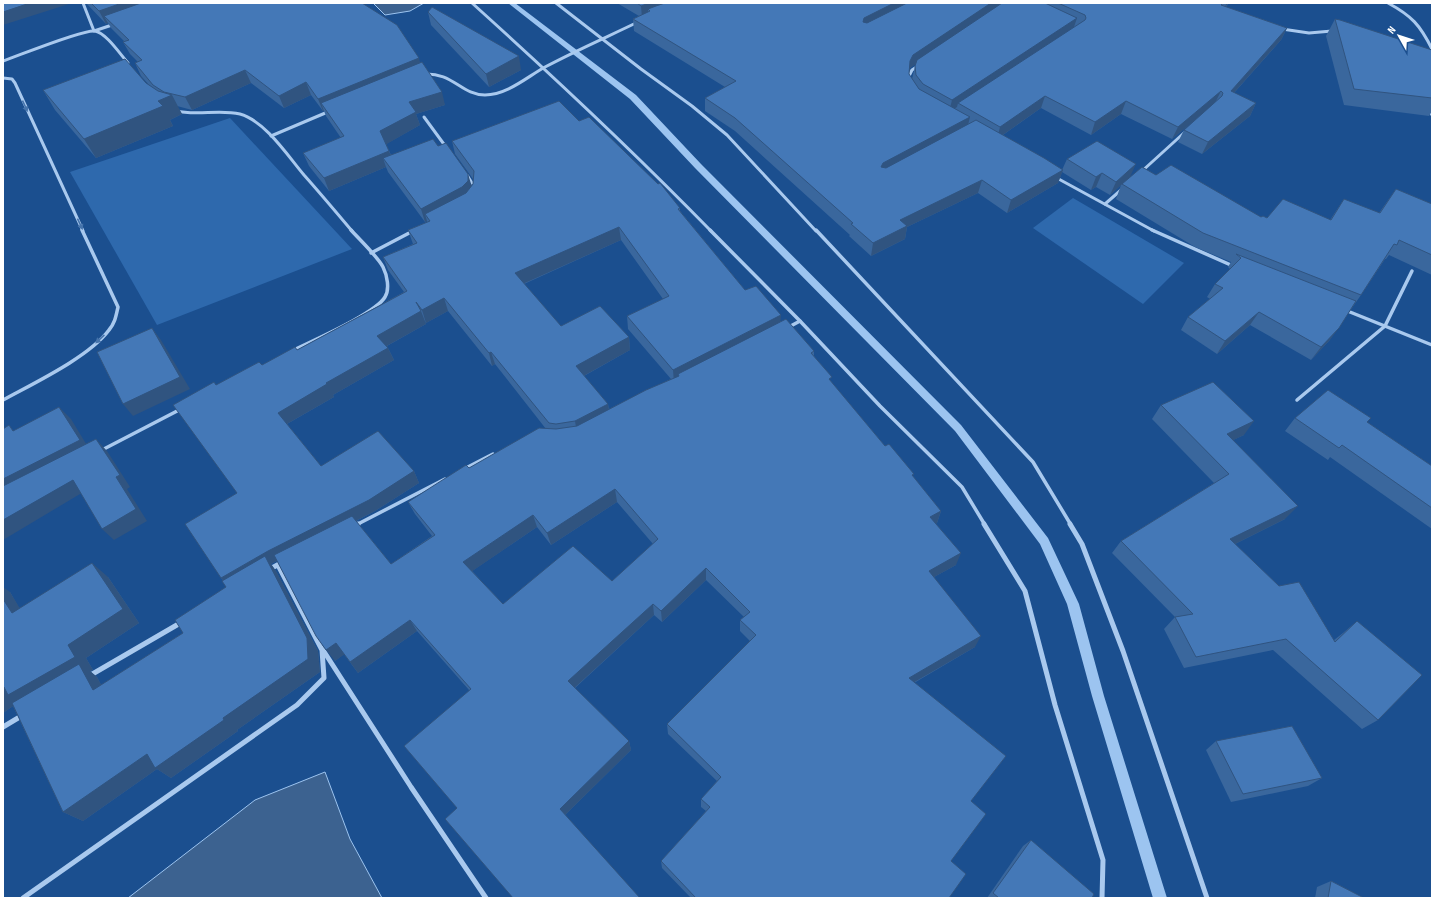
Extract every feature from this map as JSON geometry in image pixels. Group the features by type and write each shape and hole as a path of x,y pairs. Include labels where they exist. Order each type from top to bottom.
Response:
{"street":[{"path":"83,3 94,31"},
{"path":"472,3 544,68 648,167 800,321 880,406 962,486 1025,591 1055,705 1103,860 1102,898"},
{"path":"556,3 641,69 692,106 727,135 1033,462 1082,544 1123,651 1207,898"},
{"path":"1388,3 1407,13 1422,27 1432,48"},
{"path":"421,74 432,72 448,76 472,92 486,95 504,89 603,38 644,20"},
{"path":"3,61 79,34 94,31 116,23"},
{"path":"1281,28 1309,33 1334,31"},
{"path":"94,31 103,34 133,70"},
{"path":"908,82 908,76 912,70 919,66"},
{"path":"3,78 12,79 15,84 118,307 116,319 112,327 86,352 73,361 3,400"},
{"path":"1432,99 1430,112 1432,115"},
{"path":"169,108 184,114 235,113 251,118 271,136 383,267 388,283 385,298 366,313 289,353"},
{"path":"271,136 336,109"},
{"path":"424,117 447,148"},
{"path":"1140,173 1191,126"},
{"path":"465,173 475,186 474,191"},
{"path":"1051,174 1152,230 1188,248 1241,270"},
{"path":"1105,204 1122,189"},
{"path":"371,253 419,228"},
{"path":"1297,400 1385,326 1412,271"},
{"path":"1341,309 1432,345"},
{"path":"780,332 800,321"},
{"path":"94,454 184,407"},
{"path":"462,471 497,453"},
{"path":"349,528 448,478"},
{"path":"264,573 285,561"},
{"path":"278,565 322,650 486,898"},
{"path":"86,679 189,618"},
{"path":"23,898 297,705 324,678 322,650"},
{"path":"3,727 30,711"}],"shaded area":[{"path":"373,3 424,3 410,11 385,15"},
{"path":"230,118 352,249 157,325 70,172"},
{"path":"1073,198 1184,263 1143,304 1033,228"},
{"path":"325,772 350,839 382,898 128,898 255,800"}],"building":[{"path":"3,3 30,3 3,12"},
{"path":"91,3 122,3 99,11"},
{"path":"141,3 362,3 397,25 419,58 318,99 306,82 279,96 245,70 185,97 164,92 153,85 135,63 142,60 123,42 129,40 104,16"},
{"path":"637,3 649,3 641,6"},
{"path":"665,3 894,3 864,18 863,22 867,23 907,3 991,3 913,55 910,61 909,74 919,89 970,117 883,163 881,167 886,168 976,120 1063,170 1011,200 982,180 900,220 907,226 873,243 851,224 853,223 735,118 705,98 736,81 633,19 650,11 648,9"},
{"path":"1002,3 1045,3 1077,18 952,100 923,84 916,75 915,66 917,60"},
{"path":"1058,3 1223,3 1221,5 1287,28 1231,91 1256,103 1208,142 1184,130 1222,96 1223,93 1221,91 1178,127 1126,101 1095,122 1045,96 1000,127 958,103 1085,20 1085,15"},
{"path":"432,7 519,56 486,74 428,12"},
{"path":"1335,19 1432,50 1432,98 1354,89"},
{"path":"125,59 146,83 158,91 172,95 158,101 163,106 84,139 43,90"},
{"path":"422,62 442,92 409,102 416,112 380,131 389,151 324,178 303,153 344,136 321,103"},
{"path":"559,101 579,121 589,117 658,184 660,183 680,208 678,209 745,290 756,286 781,315 673,370 627,316 669,296 619,227 515,273 561,326 600,306 629,337 576,366 608,404 575,421 556,424 549,423 491,352 489,353 444,298 422,310 416,302 421,311 377,336 388,348 326,383 327,384 278,413 321,466 378,431 414,471 369,500 268,551 221,578 185,524 237,493 173,405 214,382 216,385 259,362 262,365 295,347 297,350 407,291 383,257 417,243 408,230 430,221 425,214 466,193 473,184 474,171 452,141"},
{"path":"433,139 438,146 446,143 468,174 468,181 462,187 421,209 383,158"},
{"path":"1097,141 1136,164 1116,182 1102,173 1096,177 1067,159"},
{"path":"1171,165 1261,217 1263,216 1267,218 1283,199 1331,220 1344,199 1380,213 1396,189 1432,204 1432,255 1399,240 1397,245 1394,244 1361,295 1203,233 1122,184 1142,167 1156,175"},
{"path":"1236,254 1356,301 1339,328 1321,347 1259,312 1225,341 1188,317 1223,288 1215,284 1241,258"},
{"path":"786,319 814,351 811,353 832,377 829,379 885,446 889,444 914,474 912,475 941,511 930,517 961,553 929,571 981,636 909,678 1006,756 971,801 986,814 951,861 966,874 949,898 696,898 661,861 710,807 701,799 721,777 667,724 756,635 740,620 750,612 706,568 661,611 653,604 568,681 629,741 560,809 640,898 513,898 445,819 457,808 404,746 471,689 410,620 350,662 336,643 326,650 316,636 274,555 352,516 391,564 435,535 408,502 466,465 469,468 539,428 556,429 577,426 646,390 679,376 678,374","holes":["615,489 658,539 612,581 573,546 503,604 463,562 533,515 547,533"]},
{"path":"152,328 180,377 123,404 97,352"},
{"path":"1213,382 1254,421 1227,434 1298,506 1230,539 1279,586 1299,582 1335,642 1357,621 1422,675 1378,720 1286,639 1196,657 1175,617 1193,614 1121,541 1229,474 1161,405"},
{"path":"1328,390 1371,418 1367,422 1432,466 1432,508 1342,445 1339,448 1295,418"},
{"path":"59,407 80,440 3,479 3,429 9,425 13,431"},
{"path":"96,439 120,475 116,477 136,509 102,529 73,480 3,520 3,486"},
{"path":"265,556 307,638 308,659 223,718 224,720 155,768 147,754 63,812 12,703 79,664 93,690 183,633 175,620 226,587 222,581"},
{"path":"92,563 123,609 68,645 75,657 8,695 3,687 3,599 12,613"},
{"path":"1292,726 1322,778 1243,794 1216,741"},
{"path":"1031,840 1094,894 1092,898 999,898 993,893"},
{"path":"1331,881 1364,898 1328,898"}],"waterway":[{"path":"511,3 633,97 698,166 958,428 1044,541 1073,604 1098,696 1160,898"}]}
